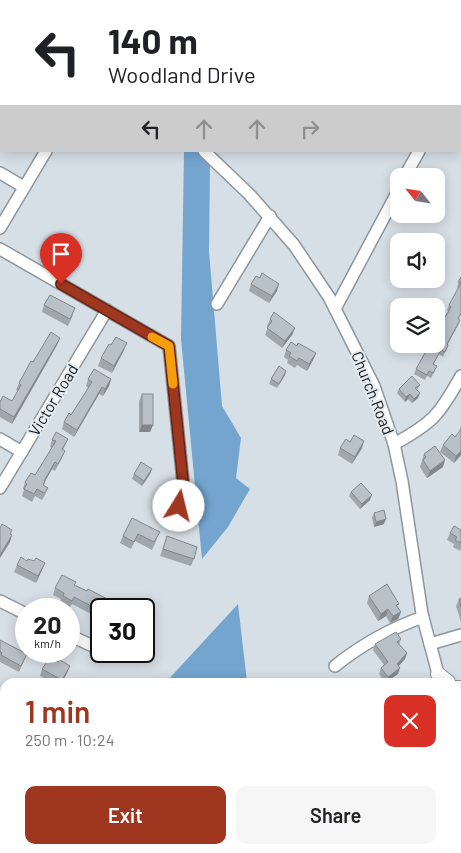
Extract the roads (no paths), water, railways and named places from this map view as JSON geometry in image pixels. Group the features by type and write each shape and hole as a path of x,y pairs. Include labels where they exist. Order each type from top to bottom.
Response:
{"street":[{"path":"0,228 45,152"},
{"name":"Church Road","path":"205,152 270,216 294,245 321,284 351,337 374,386 394,444 402,481 423,617 441,678"},
{"path":"410,168 418,152"},
{"path":"0,173 24,187"},
{"path":"335,309 390,206"},
{"path":"217,304 270,216"},
{"path":"0,249 169,346 184,491 179,506"},
{"name":"Victor Road","path":"0,488 107,310"},
{"path":"394,444 420,430 434,417 445,404 461,376"},
{"path":"0,439 22,452"},
{"path":"0,602 15,609"},
{"path":"335,666 347,656 397,626 423,617"},
{"path":"430,644 461,635"}]}
